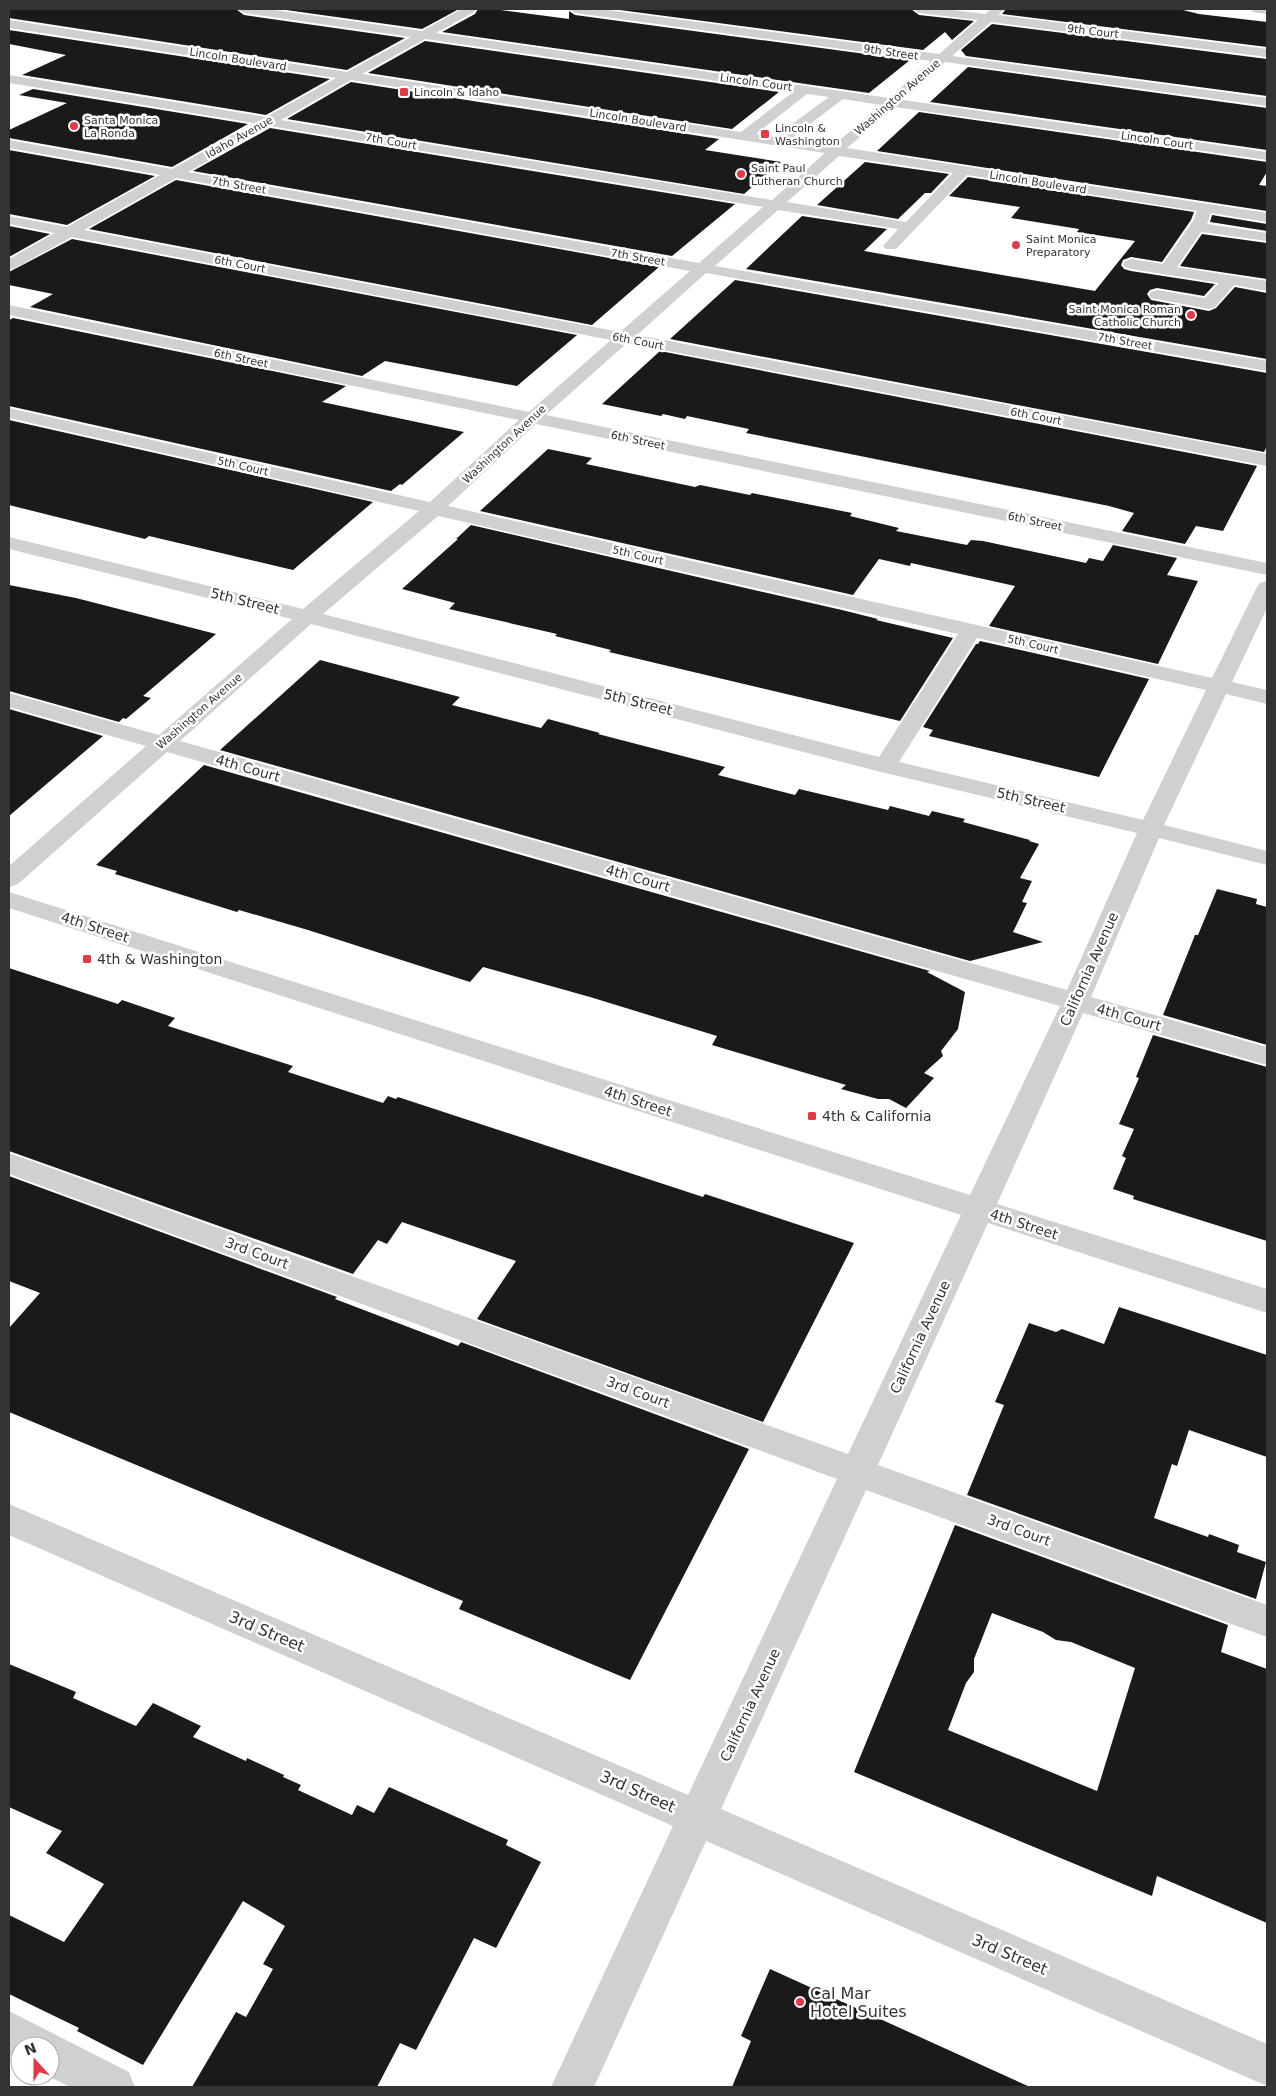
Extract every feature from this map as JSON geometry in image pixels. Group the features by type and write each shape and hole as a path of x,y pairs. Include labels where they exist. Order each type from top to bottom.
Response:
{"street":[{"name":"Lincoln Court","path":"244,9 1267,156"},
{"name":"Idaho Avenue","path":"9,265 470,9"},
{"name":"9th Street","path":"575,9 630,12 655,20 1267,102"},
{"name":"9th Court","path":"919,9 1267,53"},
{"name":"Washington Avenue","path":"9,879 306,616 434,509 532,418 998,9"},
{"path":"1257,9 1267,10"},
{"path":"655,20 670,11"},
{"name":"Lincoln Boulevard","path":"9,27 27,21 46,29 1267,217"},
{"path":"46,29 65,21"},
{"path":"1160,40 1151,48 1168,51"},
{"name":"7th Court","path":"9,79 269,120 911,227"},
{"path":"744,136 805,89"},
{"path":"777,142 841,94"},
{"name":"7th Street","path":"9,144 702,268 1267,366"},
{"path":"891,246 964,170"},
{"path":"1167,270 1196,227 1206,208"},
{"name":"6th Court","path":"9,220 1267,460"},
{"path":"1196,227 1264,238"},
{"path":"1131,264 1230,280 1263,280"},
{"path":"1157,295 1209,304 1230,280"},
{"name":"6th Street","path":"9,310 1267,570"},
{"name":"5th Court","path":"9,413 1267,697"},
{"name":"5th Street","path":"9,543 306,616 885,766 1151,828 1267,858"},
{"name":"California Avenue","path":"572,2087 1075,1002 1151,828 1221,687 1267,587"},
{"path":"885,766 971,630"},
{"name":"4th Court","path":"9,700 1267,1056"},
{"name":"4th Street","path":"9,900 1267,1301"},
{"name":"3rd Court","path":"9,1163 1267,1621"},
{"name":"3rd Street","path":"9,1520 597,1773 1267,2065"},
{"path":"60,2059 114,2087"}],"building":[{"path":"9,9 236,9 244,15 405,38 347,70 9,18"},
{"path":"279,9 459,9 422,29"},
{"path":"478,9 493,9 569,19 569,11 575,15 910,60 869,93 442,32 475,14"},
{"path":"612,9 911,9 919,15 974,21 952,40 945,32 923,50"},
{"path":"1006,9 1179,9 1199,14 1267,22 1267,47 1002,14"},
{"path":"992,24 1267,59 1267,96 966,56 961,50"},
{"path":"9,30 330,79 266,115 22,75 66,55 9,44"},
{"path":"425,41 779,92 732,129 368,73"},
{"path":"968,67 1267,108 1267,150 930,102"},
{"path":"351,82 719,139 705,150 781,162 744,194 287,119"},
{"path":"33,89 248,124 172,167 9,138 9,130 67,103 19,95"},
{"path":"919,112 1267,162 1267,172 1259,185 1267,186 1267,211 877,151"},
{"path":"270,128 735,204 672,256 193,171"},
{"path":"9,150 155,176 67,225 9,214"},
{"path":"865,162 949,174 931,193 925,193 898,219 817,205"},
{"path":"968,177 1194,212 1191,220 1162,262 1131,257 1123,260 1121,265 1124,269 1131,271 1215,284 1204,296 1157,288 1150,290 1147,294 1151,300 1209,311 1216,308 1235,287 1267,293 1267,359 746,269 802,216 887,229 864,251 1095,291 1135,241 1077,232 1079,229 1011,218 1020,207 949,196"},
{"path":"176,180 659,267 592,325 89,229"},
{"path":"1212,215 1267,224 1267,231 1210,222"},
{"path":"9,226 50,234 9,257"},
{"path":"1202,234 1267,243 1267,279 1180,266"},
{"path":"72,239 577,335 517,386 385,361 362,376 30,307 53,294 9,285 9,272"},
{"path":"735,280 1267,373 1267,446 1264,452 670,339"},
{"path":"13,318 346,386 322,402 464,432 402,485 400,484 391,491 9,406 9,320"},
{"path":"660,351 1257,466 1223,531 1196,526 1185,544 1122,531 1134,513 1109,506 746,433 749,429 687,416 685,419 663,414 661,416 602,404"},
{"path":"9,420 373,502 293,570 149,536 145,539 9,505"},
{"path":"548,449 592,458 586,464 695,487 700,485 750,495 752,493 852,513 850,516 899,528 896,531 967,545 971,540 983,541 1086,563 1089,558 1103,561 1113,545 1177,558 1167,575 1198,581 1158,664 989,626 1015,586 911,563 910,566 879,559 853,595 480,511"},
{"path":"471,525 842,610 953,638 900,721 609,652 611,650 555,636 557,634 449,609 455,603 402,589"},
{"path":"9,585 76,598 216,634 143,696 151,698 126,719 123,718 119,722 9,691"},
{"path":"980,641 1149,679 1099,777 929,736 933,730 923,727 976,644"},
{"path":"320,660 460,697 452,705 541,728 548,719 725,767 718,775 795,795 799,789 888,810 890,806 929,816 932,811 965,819 963,822 1030,840 1039,844 1020,878 1032,881 1022,902 1027,903 1013,932 1043,942 970,961 220,750"},
{"path":"9,709 103,736 9,816"},
{"path":"204,765 930,971 927,972 965,992 958,1029 941,1051 943,1056 924,1073 934,1078 906,1108 889,1099 878,1099 841,1089 846,1085 712,1045 717,1036 590,997 483,967 470,982 308,930 239,910 237,912 115,874 117,871 96,865"},
{"path":"1217,889 1257,899 1256,904 1267,907 1267,1045 1163,1015 1195,935 1198,935"},
{"path":"9,968 118,1004 122,1000 175,1018 168,1026 293,1066 288,1072 383,1103 388,1096 396,1099 398,1097 703,1197 705,1194 854,1243 763,1422 477,1319 516,1261 402,1222 387,1244 378,1240 353,1274 9,1151"},
{"path":"1153,1035 1267,1067 1267,1241 1133,1199 1134,1196 1113,1189 1126,1158 1122,1156 1134,1129 1119,1124 1139,1078 1136,1077"},
{"path":"9,1176 337,1297 335,1299 458,1346 461,1342 749,1449 630,1680 459,1609 463,1601 9,1412 9,1328 40,1293 9,1281"},
{"path":"1119,1307 1267,1355 1267,1457 1189,1430 1177,1466 1172,1464 1154,1518 1208,1537 1209,1534 1239,1545 1237,1552 1266,1562 1256,1599 967,1495 1004,1405 995,1402 1029,1323 1056,1332 1062,1329 1104,1344"},
{"path":"955,1525 1228,1625 1221,1652 1267,1669 1267,1923 1157,1876 1152,1896 854,1772","holes":["992,1613 1043,1632 1056,1640 1071,1642 1135,1668 1097,1791 948,1730 966,1683 974,1672 974,1659"]},
{"path":"9,1664 76,1692 73,1698 136,1726 153,1703 201,1726 193,1737 246,1761 247,1758 284,1775 283,1777 301,1785 298,1790 352,1815 357,1805 374,1813 389,1787 508,1840 506,1845 541,1862 496,1948 474,1938 416,2050 400,2043 377,2087 192,2087 236,2012 246,2017 273,1969 263,1964 285,1926 243,1901 143,2065 77,2031 79,2028 9,1994 9,1915 64,1942 104,1884 46,1853 62,1831 9,1807"},
{"name":"Cal Mar Hotel Suites","path":"770,1969 1030,2087 732,2087 751,2041 741,2036"}],"place":[{"name":"Lincoln & Idaho","path":"404,92"},
{"name":"Santa Monica La Ronda","path":"74,126"},
{"name":"Lincoln & Washington","path":"765,134"},
{"name":"Saint Paul Lutheran Church","path":"741,174"},
{"name":"Saint Monica Preparatory","path":"1016,245"},
{"name":"Saint Monica Roman Catholic Church","path":"1191,315"},
{"name":"4th & Washington","path":"87,959"},
{"name":"4th & California","path":"812,1116"},
{"name":"Cal Mar Hotel Suites","path":"800,2002"}]}
